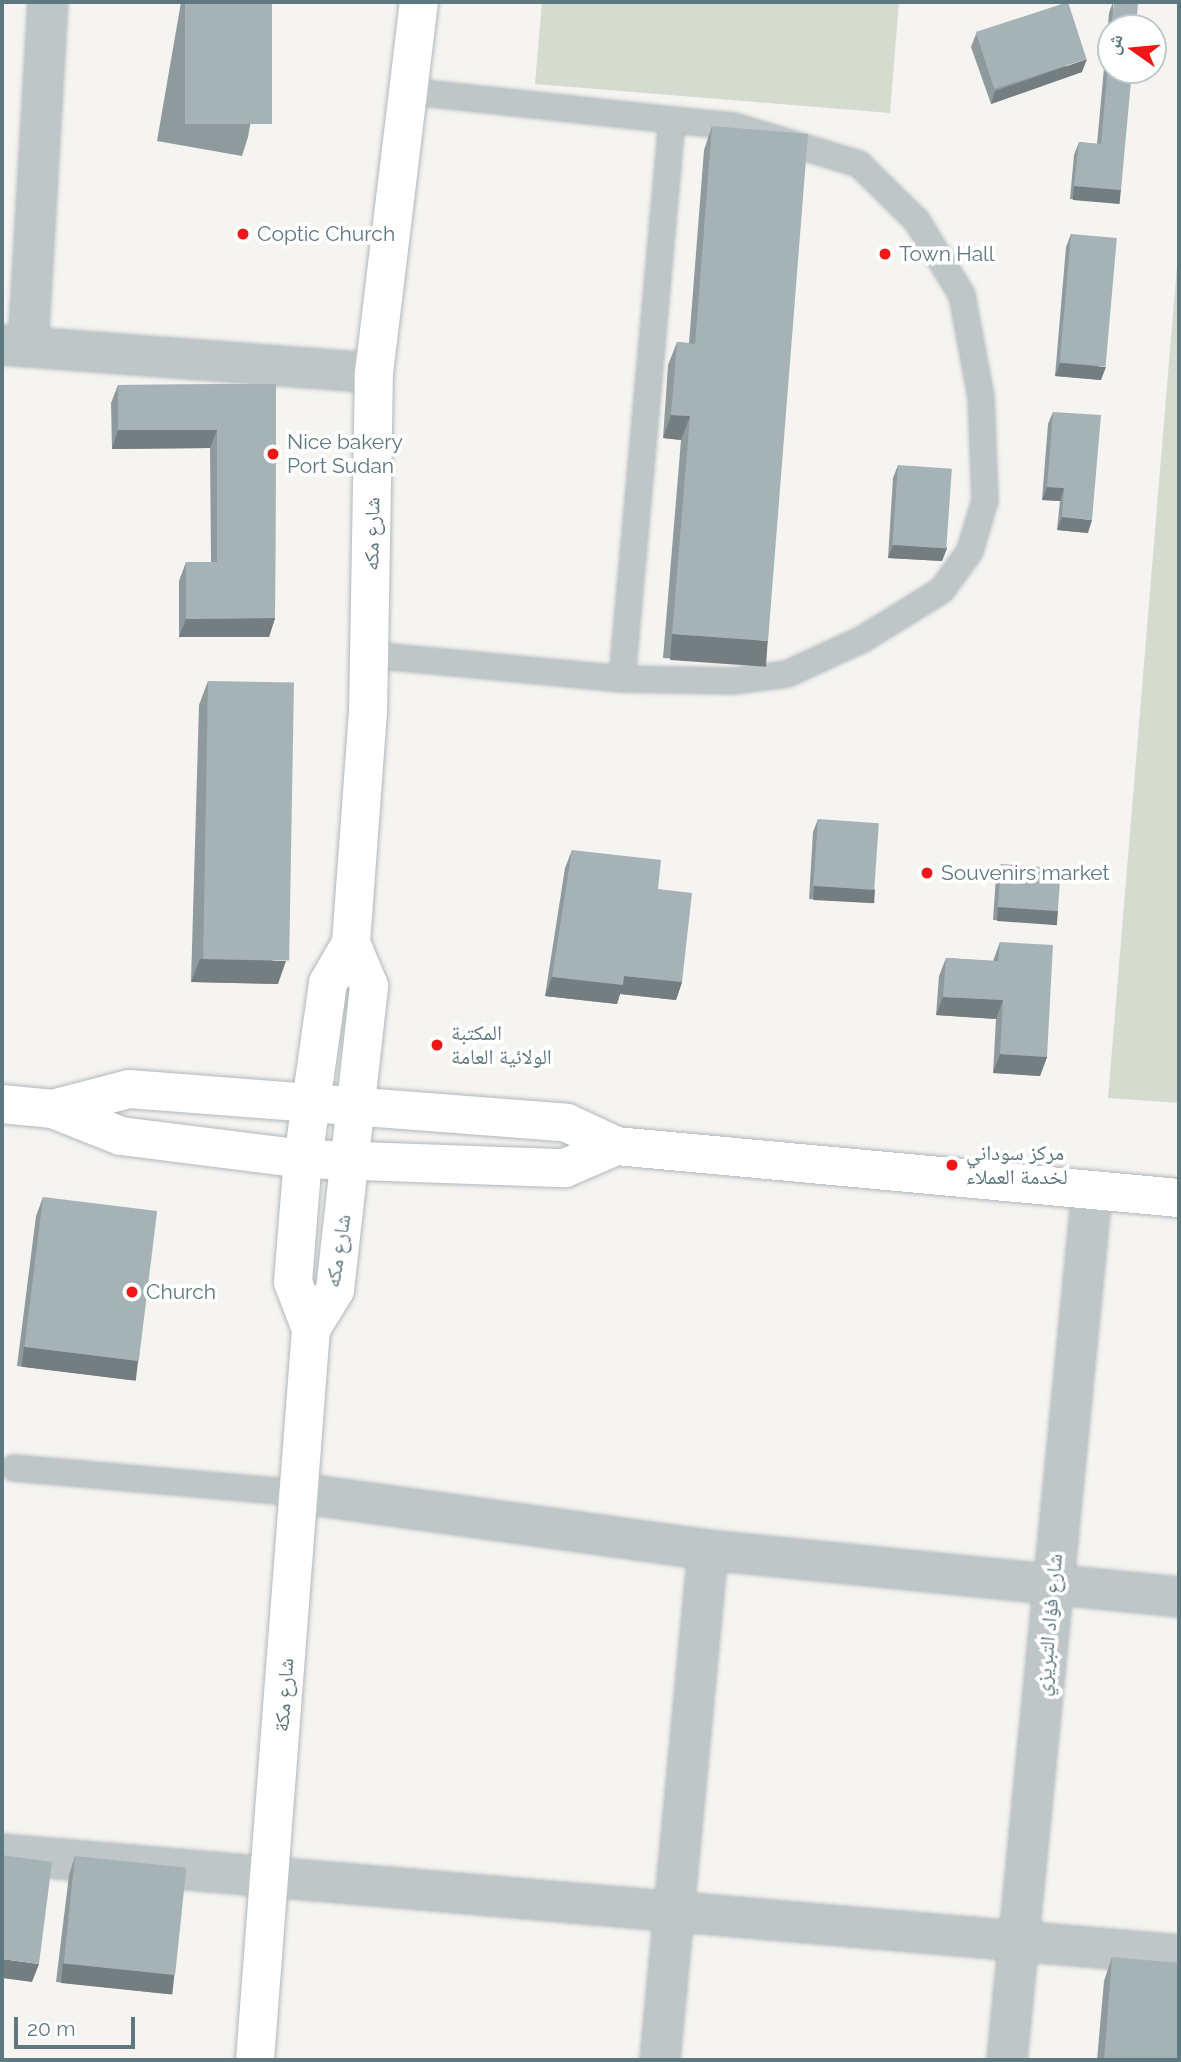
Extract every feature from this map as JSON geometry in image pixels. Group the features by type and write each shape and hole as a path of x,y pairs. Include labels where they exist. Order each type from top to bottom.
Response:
{"main road":[{"name":"شارع مكه","path":"311,1329 293,1282 303,1159 328,983 351,943 370,655 374,373 419,2"},
{"name":"شارع مكه","path":"311,1329 335,1290 358,1108 369,986 351,943"},
{"path":"53,1109 129,1089 567,1123 616,1146 1179,1198"},
{"path":"2,1104 53,1109 121,1136 303,1159 565,1168 616,1146"},
{"name":"شارع مكة","path":"255,2060 311,1329"}],"street":[{"path":"48,2 15,346 374,373"},
{"name":"شارع فؤاد التبريزي","path":"1007,2060 1092,1191"},
{"path":"298,1493 708,1550 1053,1587 1179,1597"},
{"path":"660,2060 671,1914 708,1550"},
{"path":"2,1854 671,1914 1179,1955"}],"lane":[{"path":"370,655 622,679 733,681 787,674 863,639 942,590 970,551 985,499 981,397 962,295 917,221 859,164 733,126 407,91"},
{"path":"622,679 672,120"},
{"path":"14,1468 298,1493"}],"shaded area":[{"path":"542,2 899,2 890,113 535,84"},
{"path":"1179,241 1179,1103 1108,1098"}],"building":[{"path":"185,2 272,2 272,124 185,124"},
{"path":"1068,2 1087,59 994,89 976,32"},
{"path":"1114,2 1138,2 1137,14 1113,14"},
{"path":"1106,84 1131,84 1121,190 1074,186 1079,142 1101,144"},
{"path":"712,126 808,134 768,641 672,634 690,416 671,415 677,342 695,344"},
{"path":"1071,234 1117,238 1106,367 1060,363"},
{"path":"276,384 275,618 186,619 186,562 217,562 217,430 118,430 118,385"},
{"path":"1053,412 1101,415 1092,520 1062,517 1064,488 1047,487"},
{"path":"898,465 952,469 946,549 892,545"},
{"path":"208,681 294,683 289,960 203,959"},
{"path":"818,819 879,823 874,890 813,886"},
{"path":"572,850 661,860 658,889 692,893 682,982 624,976 623,985 552,977"},
{"path":"1001,864 1061,868 1058,911 998,907"},
{"path":"1000,942 1053,945 1047,1057 1000,1054 1003,1000 943,997 946,958 998,961"},
{"path":"43,1197 157,1211 139,1361 25,1347"},
{"path":"2,1855 52,1862 39,1964 2,1959"},
{"path":"75,1856 186,1868 175,1975 64,1963"},
{"path":"1112,1957 1179,1963 1179,2060 1104,2060"}],"place":[{"name":"Coptic Church","path":"243,234"},
{"name":"Town Hall","path":"885,254"},
{"name":"Nice bakery Port Sudan","path":"273,454"},
{"name":"Souvenirs market","path":"927,873"},
{"name":"المكتبة الولائية العامة","path":"437,1045"},
{"name":"مركز سوداني لخدمة العملاء","path":"952,1165"},
{"name":"Church","path":"132,1292"}]}
